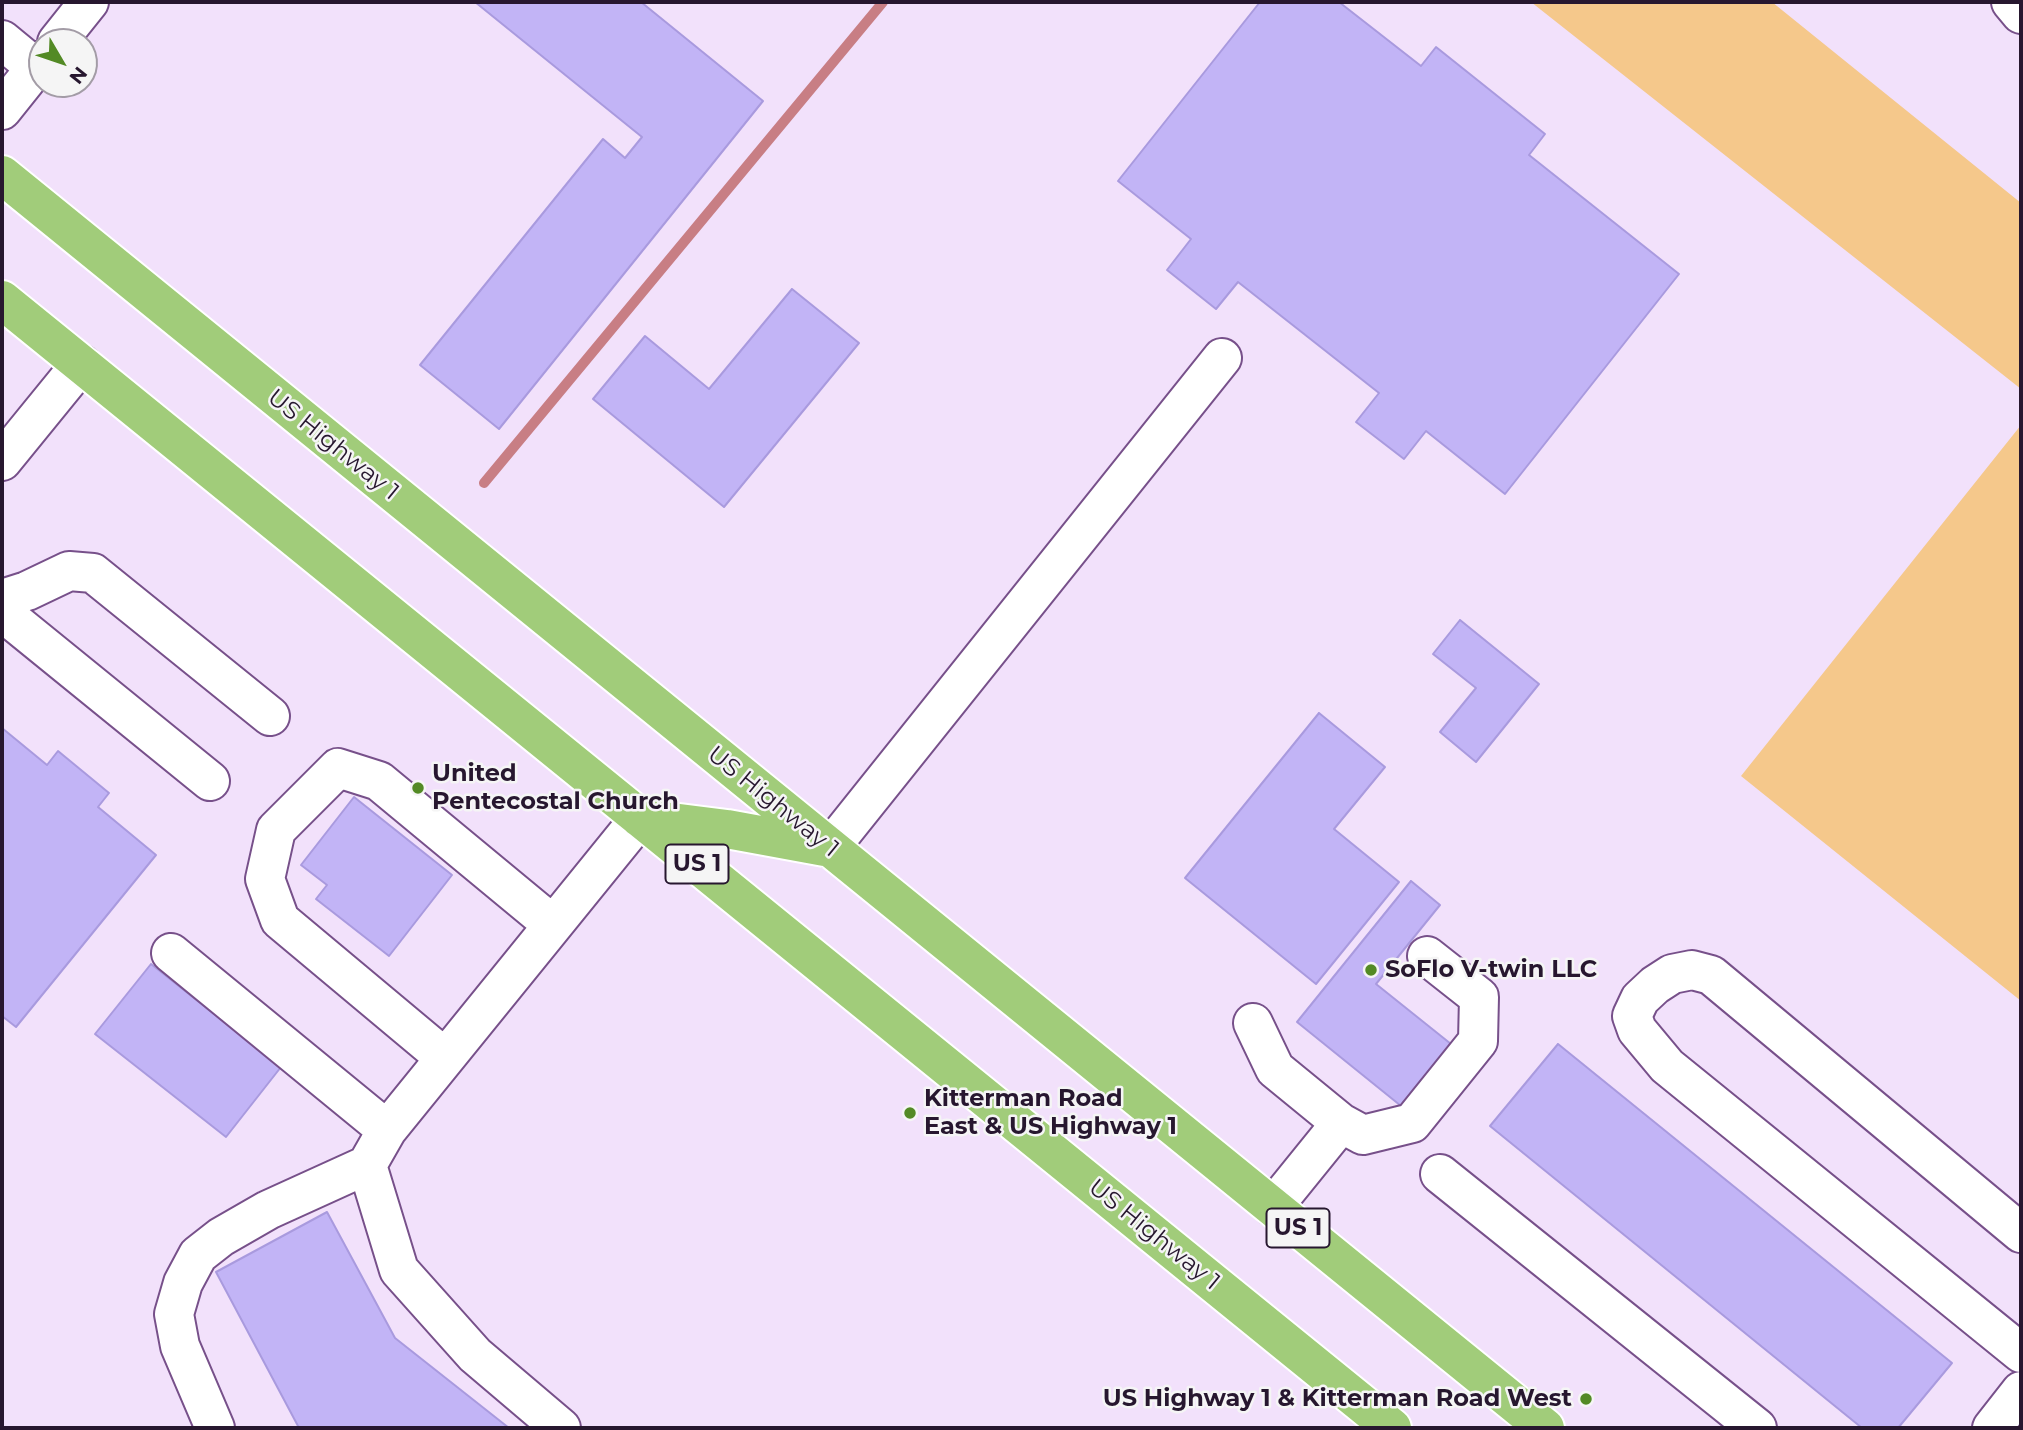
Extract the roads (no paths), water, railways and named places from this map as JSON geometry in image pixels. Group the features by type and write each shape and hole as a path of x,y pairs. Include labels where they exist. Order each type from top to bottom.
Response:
{"main road":[{"name":"US Highway 1","path":"2,175 1545,1428"},
{"name":"US Highway 1","path":"2,300 1392,1428"},
{"path":"640,818 727,829 830,848"}],"street":[{"path":"68,28 89,2"},
{"path":"2011,2 2021,14"},
{"path":"2,40 28,50"},
{"path":"2,110 28,78"},
{"path":"830,848 1222,358"},
{"path":"2,461 81,364"},
{"path":"2,599 27,591 69,571 93,573 270,716"},
{"path":"2,611 210,781"},
{"path":"445,1058 280,920 265,879 276,830 338,768 379,781 554,925"},
{"path":"215,1428 180,1346 174,1314 183,1283 198,1255 221,1237 268,1210 367,1165 387,1130 640,818"},
{"path":"171,953 387,1130"},
{"path":"1253,1023 1275,1069 1341,1123 1363,1135 1412,1122 1478,1041 1479,997 1427,956"},
{"path":"2021,1233 1711,975 1692,970 1672,974 1640,999 1632,1016 1637,1030 1667,1066 2021,1353"},
{"path":"1273,1207 1341,1123"},
{"path":"367,1165 399,1270 475,1355 561,1428"},
{"path":"1440,1174 1757,1428"},
{"path":"1992,1428 2021,1391"}],"waterway":[{"path":"484,483 883,2"}],"place":[{"name":"United Pentecostal Church","path":"418,788"},
{"name":"SoFlo V-twin LLC","path":"1371,970"},
{"name":"Kitterman Road East & US Highway 1","path":"910,1113"},
{"name":"US Highway 1 & Kitterman Road West","path":"1586,1399"}]}
